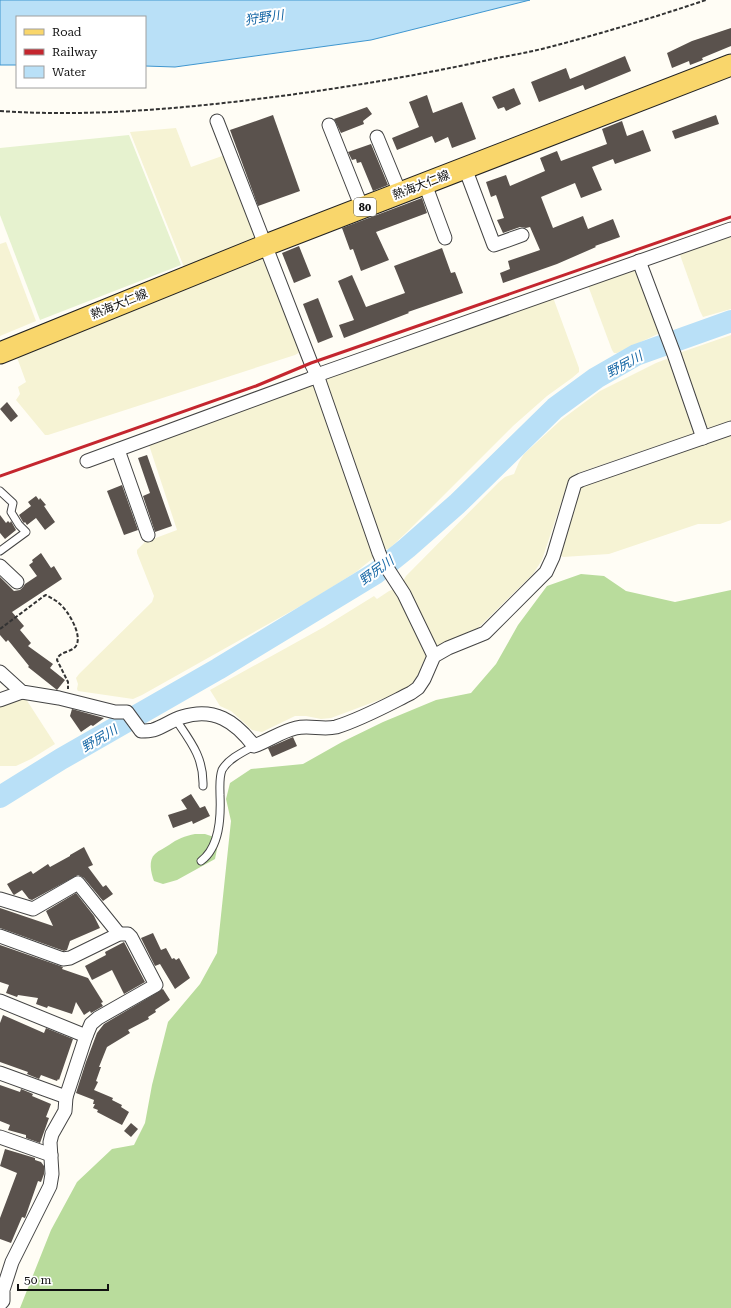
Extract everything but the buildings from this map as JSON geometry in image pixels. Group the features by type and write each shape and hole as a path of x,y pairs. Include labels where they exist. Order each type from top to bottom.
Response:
{"main road":[{"name":"熱海大仁線","path":"0,353 266,245 731,65"}],"street":[{"path":"217,121 317,374 382,560 404,594 434,656"},
{"path":"329,125 362,208"},
{"path":"377,137 400,193"},
{"path":"465,168 494,245 522,235"},
{"path":"425,184 445,238"},
{"path":"87,462 310,379 317,374 731,229"},
{"path":"639,261 674,354 702,438"},
{"path":"0,700 22,692 65,700 115,712 128,712 141,731 153,730 176,720 198,714 216,715 235,725 254,746 295,728 335,727 411,693 418,688 424,679 434,656 448,648 485,634 546,572 553,557 575,484 581,480 731,428"},
{"path":"118,450 148,535"},
{"path":"0,566 17,582"},
{"path":"0,672 22,692"},
{"path":"0,898 33,909 78,883 119,934"},
{"path":"0,936 62,959 70,958 119,934 128,934 132,937 156,985 98,1018 92,1024 86,1036 66,1097 65,1110 52,1134 50,1142 52,1174 50,1186 10,1268 0,1304"},
{"path":"0,1001 86,1036"},
{"path":"0,1073 66,1097"},
{"path":"0,1137 51,1155"}],"lane":[{"path":"0,491 13,502 10,512 18,525 26,532 0,551"},
{"path":"176,720 193,744 199,757 203,770 203,786"},
{"path":"201,861 208,856 213,848 217,834 220,779 222,771 231,760 254,746"}],"path":[{"path":"0,111 38,114 119,113 214,105 341,88 471,64 559,45 706,0"},
{"path":"0,629 46,595 60,604 68,613 74,626 78,641 73,648 59,656 57,660 68,682 65,700"}],"shaded area":[{"path":"176,128 191,167 225,155 256,239 184,267 130,132"},
{"path":"731,233 731,309 703,317 679,252"},
{"path":"6,242 36,321 0,336 0,244"},
{"path":"264,256 302,351 295,355 48,435 45,435 16,400 20,394 18,387 26,382 15,352"},
{"path":"634,267 660,333 614,353 587,283"},
{"path":"550,298 554,300 579,368 579,372 547,396 513,426 408,531 389,549 385,549 381,543 324,383 328,377"},
{"path":"731,335 731,421 712,428 707,427 679,353"},
{"path":"669,358 695,433 575,474 568,482 542,560 533,574 478,628 472,632 437,646 402,583 406,576 499,482 505,477 514,474 524,454 561,420 600,391"},
{"path":"314,381 374,555 372,559 356,572 313,599 142,695 133,699 78,691 76,678 79,674 152,602 154,596 137,550 145,542 177,530 148,442"},
{"path":"731,433 731,520 720,524 698,524 609,554 563,557 559,555 581,487"},
{"path":"394,589 429,654 409,688 331,718 321,719 306,716 295,716 262,732 252,730 231,711 220,706 210,690 324,627 374,596 377,599"},
{"path":"24,696 55,744 31,759 16,766 0,766 0,704"}],"green space":[{"path":"129,135 181,265 40,320 0,215 0,148"},
{"path":"581,574 604,576 626,591 675,602 731,590 731,1308 20,1308 51,1230 77,1182 112,1149 134,1145 145,1123 152,1085 168,1022 200,984 217,953 231,821 226,799 230,783 251,769 303,764 342,742 383,722 436,700 471,693 496,664 518,625 547,586"},
{"path":"195,834 205,834 214,837 217,849 215,859 177,880 163,884 154,881 151,871 151,860 155,854 178,839"}],"water":[{"name":"狩野川","path":"0,0 530,0 371,40 175,67 146,66 146,16 16,16 16,65 0,65"}],"waterway":[{"name":"野尻川","path":"0,797 61,759 218,669 376,573 457,504 555,408 596,378 636,355 731,321"}],"railway":[{"path":"0,476 256,386 311,363 731,217"}]}
